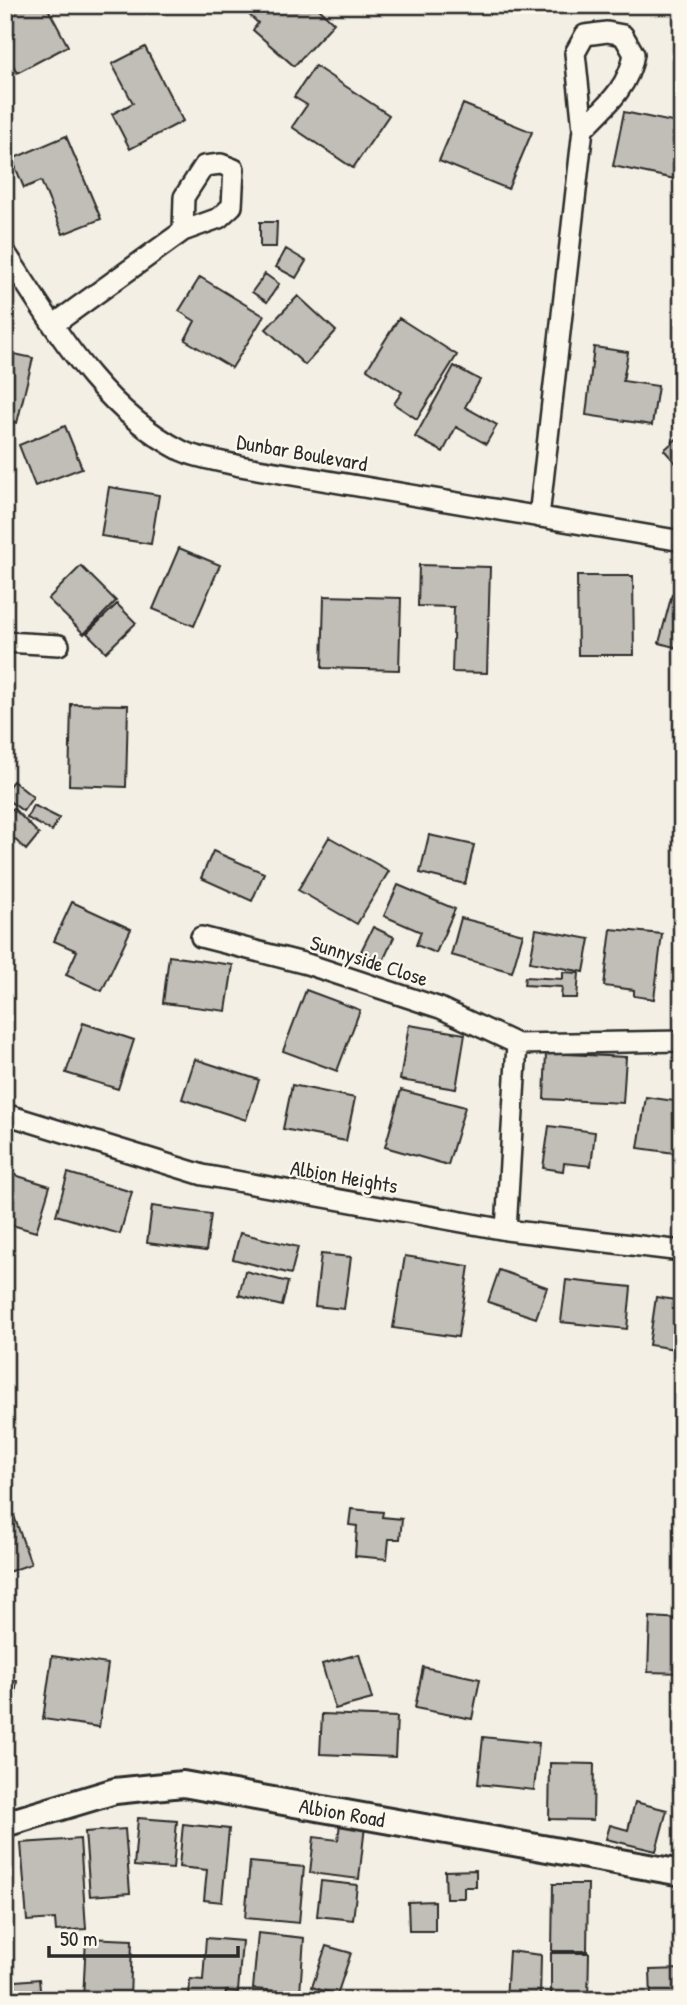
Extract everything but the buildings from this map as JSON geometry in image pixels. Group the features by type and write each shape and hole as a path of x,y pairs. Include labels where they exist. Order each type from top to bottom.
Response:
{"street":[{"path":"539,517 583,129 575,53 584,35 607,32 623,35 634,54 632,70 618,94 583,129"},
{"path":"53,325 183,231"},
{"name":"Dunbar Boulevard","path":"5,252 53,325 101,389 139,425 185,452 240,466 682,541"},
{"path":"5,642 59,645"},
{"name":"Sunnyside Close","path":"201,937 307,964 440,1008 517,1045 682,1041"},
{"path":"506,1230 517,1045"},
{"name":"Albion Heights","path":"5,1114 203,1175 506,1230 682,1251"},
{"name":"Albion Road","path":"5,1824 115,1791 183,1784 682,1873"}]}
